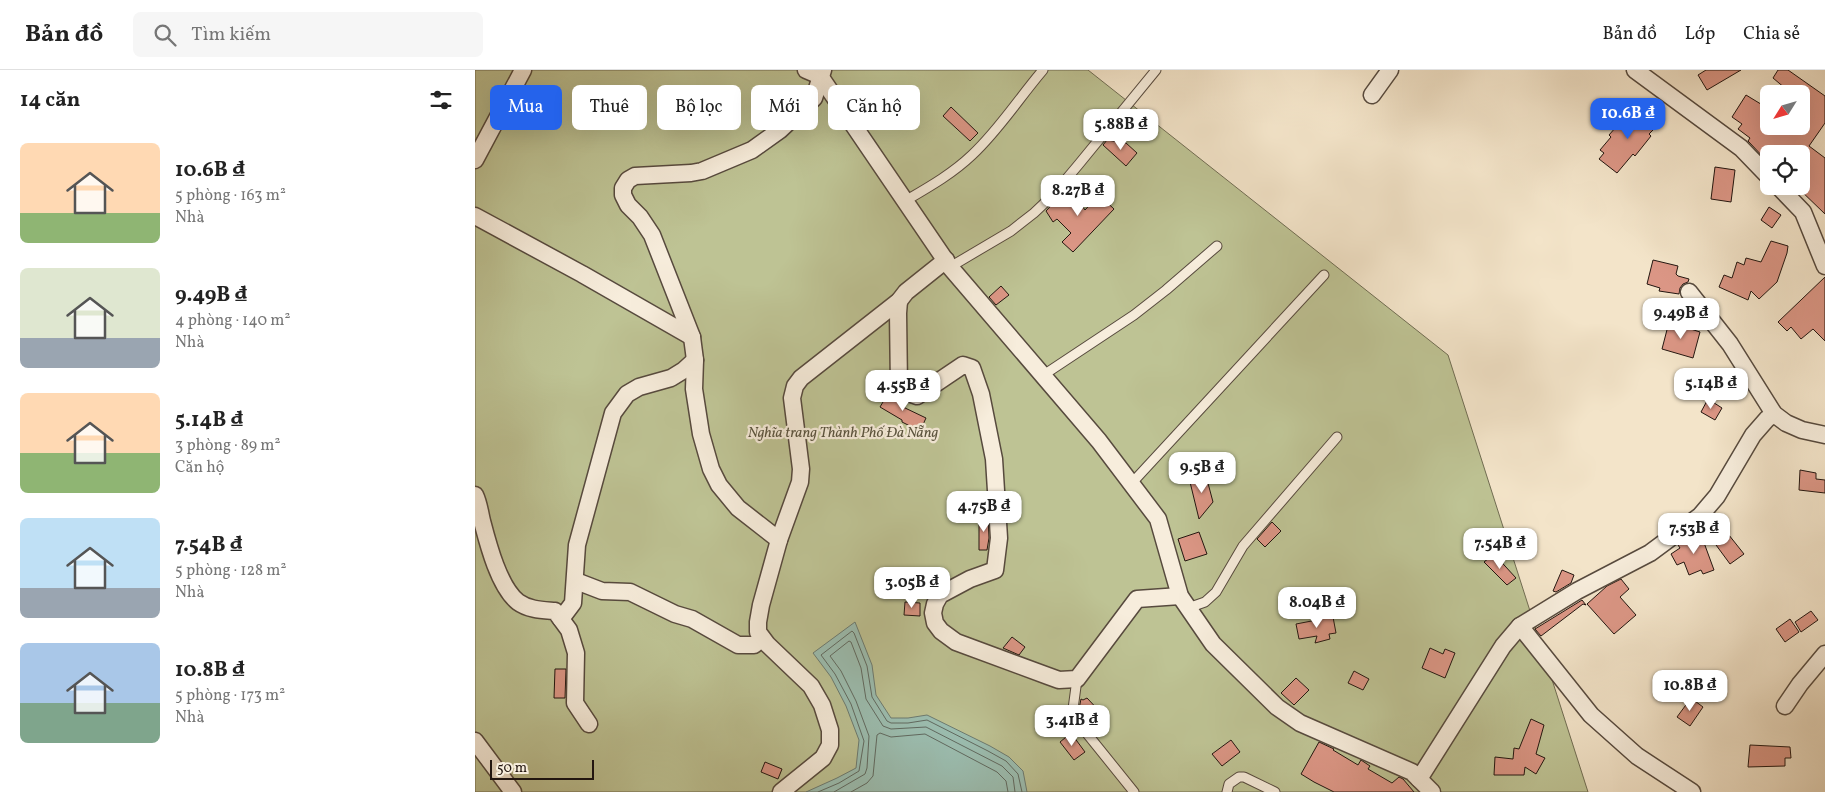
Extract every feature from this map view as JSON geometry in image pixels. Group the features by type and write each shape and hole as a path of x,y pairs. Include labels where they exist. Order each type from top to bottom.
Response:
{"street":[{"path":"475,160 523,70"},
{"path":"1372,95 1390,70"},
{"path":"1635,70 1741,148 1760,168"},
{"path":"817,72 948,264 1099,441 1158,520 1184,602 1213,644 1277,707 1300,723 1412,772 1432,792"},
{"path":"779,540 738,508 719,485 711,469 701,434 694,389 695,360 692,337 652,234 628,205 623,195 623,188 628,180 635,176 702,171 752,150 779,130 813,98 817,72"},
{"path":"1787,195 1803,212 1825,266"},
{"path":"475,216 692,337"},
{"path":"781,792 823,758 830,745 829,730 821,706 811,686 758,632 758,622 779,540 800,482 801,469 792,398 795,386 801,378 899,301 906,292 948,264"},
{"path":"1689,292 1730,344 1774,414 1786,424 1825,435"},
{"path":"899,301 899,387 917,396 963,365 972,368 981,394 994,459 999,538 995,570 970,579 940,595 933,613 935,623 941,631 956,642 1059,680 1077,679 1137,599 1184,602"},
{"path":"561,619 573,603 577,545 613,413 627,394 639,387 671,378 695,360"},
{"path":"1419,779 1503,646 1520,626 1577,590 1650,553 1700,516 1717,496 1753,435 1774,414"},
{"path":"475,496 491,551 501,578 509,592 519,602 536,610 555,611 569,630 576,653 575,703 589,724"},
{"path":"576,581 603,590 630,592 675,614 692,619 738,645 754,644 763,638"},
{"path":"1520,626 1591,715 1637,756 1692,792"},
{"path":"1785,706 1800,684 1825,654"},
{"path":"475,741 513,792"}],"lane":[{"path":"905,201 948,175 972,155 1008,115 1043,70"},
{"path":"948,264 1011,231 1034,213 1053,195 1156,70"},
{"path":"1042,376 1134,315 1217,246"},
{"path":"1131,484 1324,275"},
{"path":"1184,602 1205,602 1216,592 1243,546 1337,437"},
{"path":"1077,679 1073,709 1076,720 1134,792"},
{"path":"1227,792 1232,780 1239,777 1244,777 1275,792"}],"green space":[{"name":"Nghĩa trang Thành Phố Đà Nẵng","path":"475,70 1088,70 1448,355 1588,792 475,792"}],"water":[{"path":"855,622 872,665 876,695 891,718 927,715 990,746 1009,757 1023,771 1027,792 806,792 856,768 859,740 846,706 831,677 813,653"}],"building":[{"path":"1706,70 1741,70 1707,90 1698,75"},
{"path":"1778,70 1788,70 1809,85 1781,85 1773,78"},
{"path":"1810,85 1825,96 1825,123 1810,145 1760,145 1760,154 1748,141 1750,138 1738,129 1742,124 1732,117 1746,95 1760,104 1760,135 1810,135"},
{"path":"951,107 978,133 970,141 943,116"},
{"path":"1651,108 1663,120 1649,134 1651,136 1635,156 1633,154 1617,173 1599,159 1604,153 1600,150 1611,137 1609,135 1623,119 1633,127"},
{"path":"1107,140 1126,143 1137,153 1126,166 1103,145"},
{"path":"1810,147 1825,158 1825,214 1805,195 1810,195"},
{"path":"1715,167 1735,170 1731,202 1711,199"},
{"path":"1070,189 1085,210 1099,195 1114,209 1073,252 1062,242 1071,233 1057,219 1053,222 1046,211 1061,195"},
{"path":"1769,207 1781,215 1772,228 1761,220"},
{"path":"1771,241 1788,246 1787,253 1777,282 1759,299 1751,291 1748,300 1719,287 1724,275 1732,278 1737,262 1744,265 1746,258 1761,262"},
{"path":"1653,260 1678,266 1676,274 1689,279 1680,288 1679,294 1659,291 1660,288 1647,284"},
{"path":"1825,277 1825,341 1813,329 1801,339 1791,327 1787,331 1778,322"},
{"path":"1001,286 1009,295 996,305 989,297"},
{"path":"1669,322 1700,332 1693,358 1662,349"},
{"path":"889,392 905,402 903,407 926,418 920,431 902,422 902,420 880,407"},
{"path":"1708,399 1722,408 1715,420 1701,412"},
{"path":"1800,470 1816,473 1816,479 1825,480 1825,493 1799,490"},
{"path":"1205,472 1213,502 1199,519 1190,482"},
{"path":"979,516 988,516 989,538 987,550 979,550"},
{"path":"1717,520 1744,554 1730,564 1705,530"},
{"path":"1272,522 1281,531 1265,547 1257,539"},
{"path":"1699,529 1714,570 1703,574 1701,570 1689,575 1684,562 1677,565 1671,554 1680,548 1678,545"},
{"path":"1199,532 1207,554 1185,561 1178,539"},
{"path":"1494,554 1516,578 1507,585 1484,562"},
{"path":"1562,570 1574,575 1571,583 1556,592 1553,591"},
{"path":"1621,579 1629,589 1620,597 1636,615 1614,634 1587,604 1607,586"},
{"path":"1582,600 1586,605 1583,604 1541,636 1535,629"},
{"path":"905,602 920,603 920,616 904,615"},
{"path":"1325,611 1326,618 1333,617 1336,633 1329,634 1330,639 1315,643 1317,636 1299,639 1296,624 1322,619"},
{"path":"1811,611 1818,620 1801,632 1795,622"},
{"path":"1790,619 1799,632 1785,642 1776,629"},
{"path":"1012,637 1025,647 1019,655 1003,648"},
{"path":"1430,648 1443,654 1445,649 1455,653 1445,678 1422,668"},
{"path":"555,669 566,669 565,698 554,698"},
{"path":"1354,671 1369,679 1363,690 1348,683"},
{"path":"1296,678 1309,690 1294,705 1281,693"},
{"path":"1087,698 1104,716 1092,726 1079,709 1081,699"},
{"path":"1691,698 1703,707 1690,726 1677,717"},
{"path":"1531,719 1544,725 1536,754 1545,758 1536,774 1525,767 1524,775 1494,775 1495,757 1513,759 1514,748 1519,749"},
{"path":"1071,733 1085,752 1074,760 1060,742"},
{"path":"1231,740 1240,752 1222,766 1212,754"},
{"path":"1319,742 1334,749 1358,765 1361,760 1370,766 1368,769 1392,783 1399,777 1403,779 1414,792 1334,792 1314,782 1301,774"},
{"path":"1750,745 1790,747 1791,758 1785,758 1785,766 1748,767"},
{"path":"765,762 782,769 778,779 761,772"}]}
